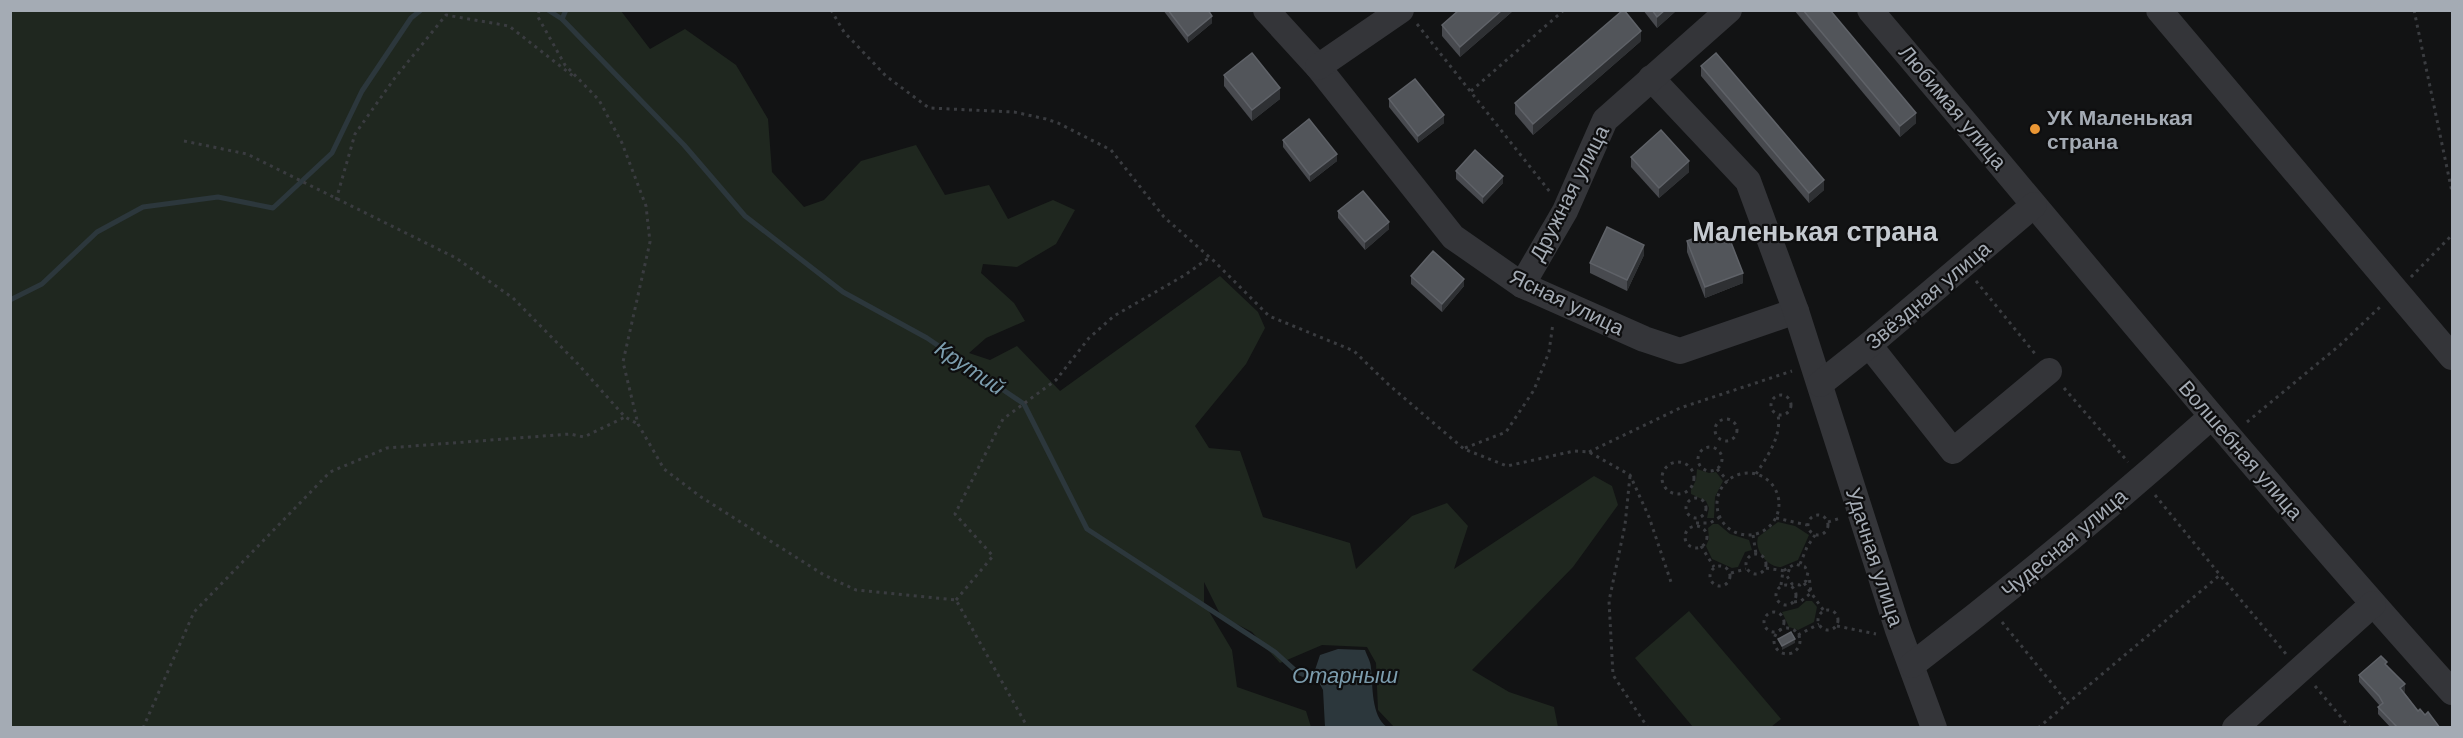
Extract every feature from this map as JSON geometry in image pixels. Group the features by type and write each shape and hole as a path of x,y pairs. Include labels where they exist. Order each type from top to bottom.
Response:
{"street":[{"name":"Ясная улица","path":"1266,10 1318,67 1453,237 1522,285 1644,339 1680,351 1796,311"},
{"name":"Дружная улица","path":"1522,285 1565,211 1605,120 1729,10"},
{"name":"Любимая улица","path":"1870,10 2034,205"},
{"path":"2159,10 2452,357"},
{"path":"1318,67 1407,15"},
{"name":"Удачная улица","path":"1651,78 1748,181 1796,311 1898,630 1934,728"},
{"name":"Звёздная улица","path":"1820,384 2034,205"},
{"name":"Волшебная улица","path":"2034,205 2211,417 2452,692"},
{"path":"1869,345 1953,451 2049,371"},
{"name":"Чудесная улица","path":"1912,665 1989,606 2211,417"},
{"path":"2235,728 2373,604"}],"path":[{"path":"539,10 538,17 565,65 599,100 622,143 646,206 650,242 623,362 638,424 664,469 701,497 824,575 856,590 956,600"},
{"path":"831,10 844,32 886,76 929,108 1014,112 1058,123 1111,150 1164,217 1210,257 1269,316 1354,351 1389,385 1464,449 1507,466 1574,451 1589,452 1630,475 1649,517 1671,582"},
{"path":"1471,91 1564,10"},
{"path":"2414,10 2452,192"},
{"path":"336,200 355,134 394,79 446,15 509,26 586,86"},
{"path":"1407,15 1471,91 1565,211"},
{"path":"184,141 247,154 456,258 513,298 578,364 625,417 638,424"},
{"path":"2447,174 2452,182"},
{"path":"2229,436 2340,345 2452,235"},
{"path":"956,600 993,556 955,514 1003,419 1056,380 1089,338 1114,316 1185,275 1210,257"},
{"path":"1963,264 2049,371 2142,478 2220,575 2350,728"},
{"path":"1464,449 1506,432 1534,390 1549,352 1553,322 1562,302"},
{"path":"1589,452 1680,408 1792,371"},
{"path":"1756,474 1774,442 1779,421 1778,415 1773,412 1771,402 1774,397 1784,395 1789,398 1791,408 1784,415 1778,415"},
{"path":"143,728 194,612 330,472 387,448 570,434 584,437 625,417"},
{"path":"1729,420 1737,432 1731,440 1721,440 1717,436 1716,426 1719,422 1729,420"},
{"path":"1716,448 1721,440"},
{"path":"1706,447 1716,448 1722,460 1717,469 1707,471 1699,465 1697,459 1701,450 1706,447"},
{"path":"1675,463 1687,465 1691,470 1693,482 1686,492 1675,494 1669,491 1662,481 1665,470 1675,463"},
{"path":"1691,470 1699,465"},
{"path":"1717,469 1728,481"},
{"path":"1741,474 1756,474 1768,481 1776,491 1779,504 1776,518 1767,529 1753,535 1745,535 1730,530 1720,517 1719,494 1728,481 1741,474"},
{"path":"1630,475 1625,525 1609,601 1613,675 1648,728"},
{"path":"1686,492 1691,499"},
{"path":"1691,499 1687,502 1686,511 1696,523 1701,527 1706,534 1705,543 1701,546 1692,547 1685,540 1688,530 1696,523 1704,514 1706,505 1700,498 1691,499"},
{"path":"1779,613 1769,613 1764,621 1768,630 1772,632 1781,630 1789,629 1798,635 1800,640 1796,651 1784,654 1775,646 1777,634 1781,630 1784,621 1779,613 1781,604 1776,597 1785,571 1800,564 1815,535 1825,532 1828,522 1826,518 1816,514 1812,516 1807,525 1808,530 1815,535"},
{"path":"1696,523 1710,523 1720,517"},
{"path":"1776,518 1807,525"},
{"path":"1753,535 1756,554"},
{"path":"1701,546 1714,567"},
{"path":"1766,568 1764,558 1756,554 1748,557 1745,565 1746,569 1754,575 1766,568 1785,571"},
{"path":"1800,564 1808,572 1811,593"},
{"path":"1714,567 1724,566 1730,573"},
{"path":"1714,567 1709,575 1714,584 1724,586 1728,583 1730,573"},
{"path":"1730,573 1746,569"},
{"path":"1785,571 1797,593 1794,602"},
{"path":"1781,585 1803,583 1808,572"},
{"path":"2038,728 2220,575"},
{"path":"1803,583 1824,611"},
{"path":"1781,604 1801,601 1811,593"},
{"path":"956,600 1028,728"},
{"path":"1989,606 2067,702"},
{"path":"1819,624 1819,616 1828,609 1836,613 1837,626"},
{"path":"1819,624 1826,629 1837,626 1872,634 1898,630"},
{"path":"1798,635 1819,624"}],"shaded area":[{"path":"11,10 621,11 650,49 685,29 736,65 768,119 772,172 804,207 824,200 861,161 916,145 945,195 989,185 1008,219 1053,200 1075,210 1056,244 1017,267 983,264 981,273 1014,303 1025,321 986,338 969,353 990,360 1017,346 1060,391 1220,276 1258,312 1265,328 1246,364 1195,426 1209,448 1240,451 1263,517 1350,543 1356,569 1412,516 1447,503 1468,526 1454,569 1594,476 1612,486 1618,505 1573,567 1472,670 1509,692 1554,707 1558,727 1394,727 1378,710 1376,663 1367,647 1322,645 1280,663 1252,632 1221,616 1204,582 1204,603 1232,650 1237,687 1306,711 1311,727 11,727"},
{"path":"1697,469 1709,473 1716,472 1723,481 1715,497 1714,518 1707,518 1709,508 1706,501 1691,494"},
{"path":"1778,522 1795,526 1809,535 1798,560 1781,567 1771,564 1763,557 1757,542 1758,537"},
{"path":"1713,524 1718,524 1730,534 1749,540 1752,550 1745,552 1738,567 1732,568 1712,559 1706,546 1709,539 1708,528"},
{"path":"1806,601 1812,601 1817,607 1814,622 1798,630 1789,627 1782,612 1798,608"},
{"path":"1689,611 1781,719 1771,727 1693,727 1635,658"}],"water":[{"name":"Отарныш","path":"1338,649 1365,650 1371,666 1375,708 1387,727 1325,727 1323,690 1314,673 1320,655"}],"building":[{"path":"1168,10 1208,10 1212,16 1188,36"},
{"path":"1459,10 1502,10 1460,47 1442,25"},
{"path":"1623,10 1641,31 1533,124 1515,103"},
{"path":"1652,10 1665,10 1657,17"},
{"path":"1803,10 1830,10 1916,113 1900,126"},
{"path":"1252,53 1280,88 1252,110 1224,75"},
{"path":"1716,53 1824,180 1809,193 1701,66"},
{"path":"1415,79 1444,115 1418,136 1389,99"},
{"path":"1309,119 1337,154 1310,175 1283,140"},
{"path":"1661,130 1689,161 1659,188 1631,157"},
{"path":"1475,150 1503,176 1483,197 1456,171"},
{"path":"1363,191 1389,222 1365,242 1338,211"},
{"path":"1607,227 1644,245 1627,280 1590,263"},
{"path":"1725,227 1743,273 1705,287 1687,241"},
{"path":"1433,251 1464,279 1442,304 1411,276"},
{"path":"1791,632 1795,639 1782,646 1778,639"},
{"path":"2381,656 2387,662 2385,664 2405,684 2400,688 2418,711 2420,709 2425,715 2428,712 2440,728 2398,728 2378,707 2383,703 2379,696 2359,675"}],"waterway":[{"path":"10,300 42,284 97,232 143,207 218,197 273,208 332,153 362,91 411,18 421,10"},
{"path":"548,10 562,19"},
{"name":"Крутий","path":"566,10 562,19 684,145 745,216 843,292 927,338 1024,404 1087,529 1275,652 1297,672 1322,682"}],"place":[{"name":"УК Маленькая страна","path":"2035,129"}],"district":[{"name":"Маленькая страна","path":"1815,232"}]}
